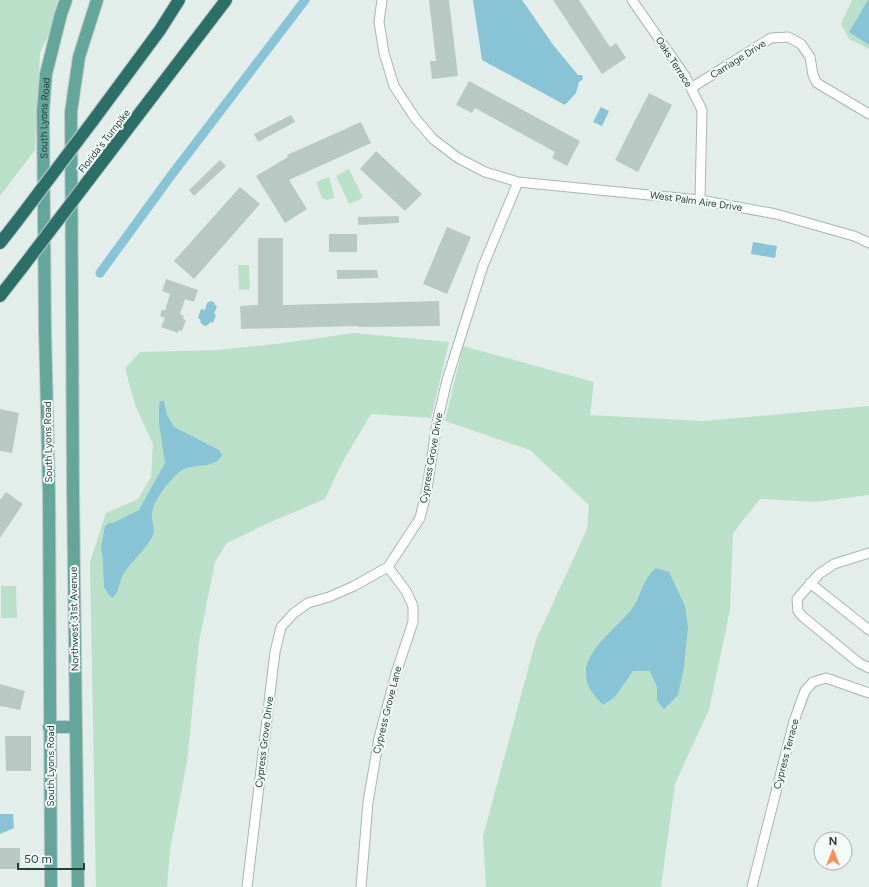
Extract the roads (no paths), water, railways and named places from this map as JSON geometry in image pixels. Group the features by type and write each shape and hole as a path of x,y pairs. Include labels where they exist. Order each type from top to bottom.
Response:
{"highway":[{"name":"Florida's Turnpike","path":"0,243 160,30 178,0"},
{"name":"Florida's Turnpike","path":"0,296 226,0"}],"main road":[{"name":"South Lyons Road","path":"51,887 49,495 45,330 43,112 46,74 66,0"},
{"name":"Northwest 31st Avenue","path":"78,887 75,727 71,112 79,57 97,0"},
{"path":"49,727 75,727"}],"street":[{"name":"West Palm Aire Drive","path":"382,0 379,22 384,53 394,86 415,118 433,138 458,158 485,172 518,182 700,200 776,214 854,236 869,242"},
{"name":"Oaks Terrace","path":"632,0 685,76 702,110 700,200"},
{"name":"Carriage Drive","path":"691,88 771,38 788,37 801,44 810,57 813,75 817,83 869,114"},
{"name":"Cypress Grove Drive","path":"247,887 275,652 281,628 294,613 308,603 329,597 354,586 388,567 420,518 427,489 437,423 447,380 483,266 518,182"},
{"path":"869,553 834,564 819,574 797,599 798,611 802,616 859,663 869,668"},
{"name":"Cypress Grove Lane","path":"361,887 368,802 379,738 397,670 413,622 413,606 406,591 388,567"},
{"path":"810,583 869,630"},
{"name":"Cypress Terrace","path":"752,887 793,727 804,691 813,682 826,678 869,693"}],"water":[{"path":"473,0 522,0 554,46 578,75 582,75 583,79 579,82 576,93 565,105 482,60"},
{"path":"869,0 869,45 849,32"},
{"path":"601,107 609,111 602,126 593,122"},
{"path":"753,242 777,246 775,258 751,254"},
{"path":"211,301 217,306 214,314 216,315 213,323 211,322 206,326 200,322 201,320 198,318 201,309 205,310 207,303"},
{"path":"160,401 164,401 167,415 174,427 219,450 222,455 211,464 184,469 166,486 152,510 154,529 152,537 124,573 113,598 104,587 101,547 105,526 139,510 165,463 159,424"},
{"path":"656,568 669,572 685,606 688,628 684,667 678,695 664,709 657,701 657,687 650,671 633,671 614,698 603,705 591,691 586,678 587,665 592,654 600,643 635,605 644,583"},
{"path":"0,814 13,814 14,828 0,834"}],"waterway":[{"path":"100,273 170,177 305,0"}]}
